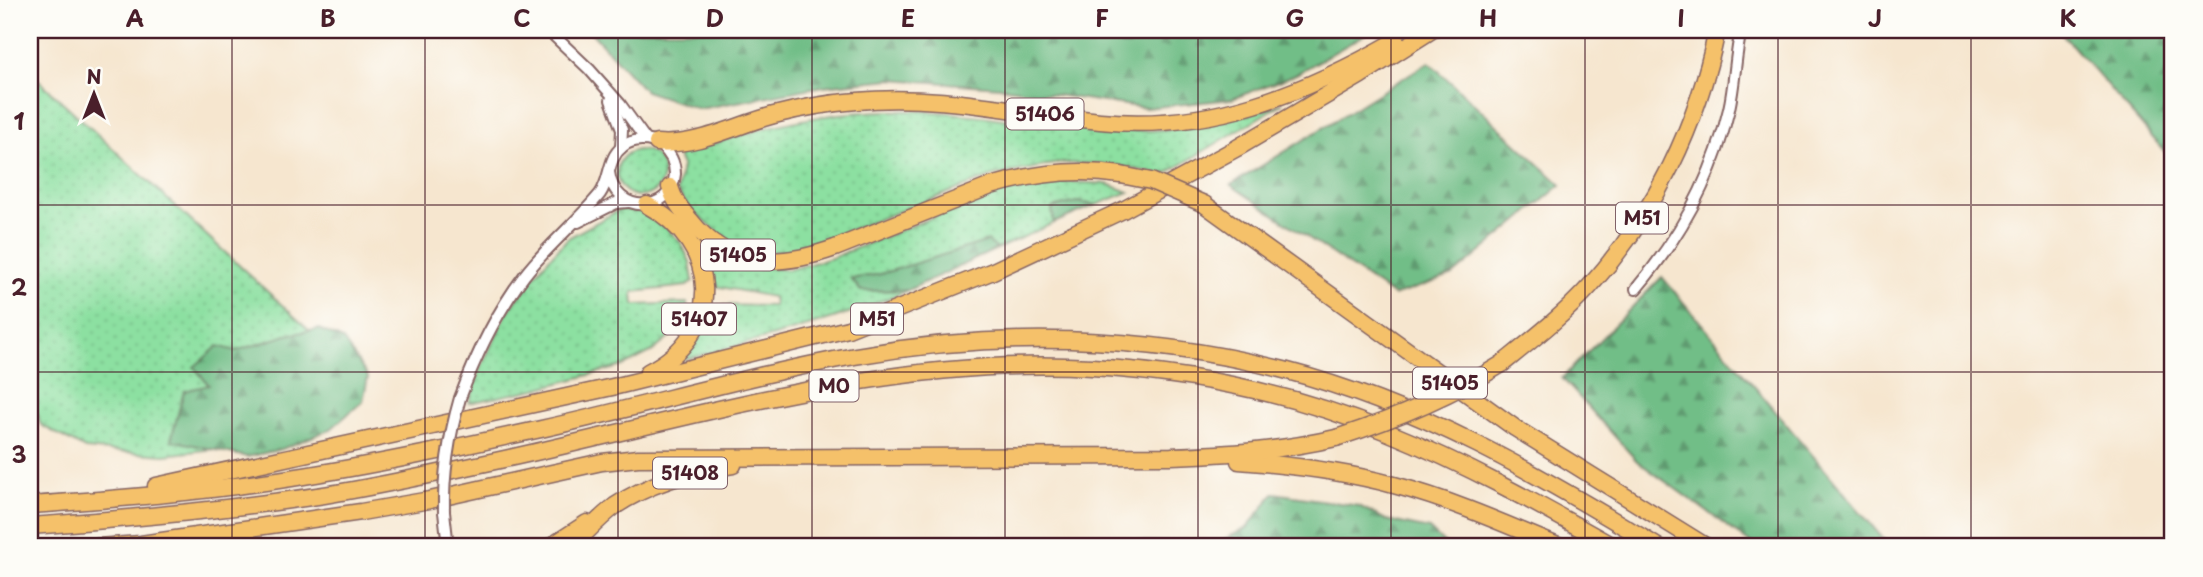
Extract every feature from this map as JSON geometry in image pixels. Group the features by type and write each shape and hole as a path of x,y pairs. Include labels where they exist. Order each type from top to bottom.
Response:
{"highway":[{"name":"51406","path":"651,142 672,145 787,112 856,101 897,98 1103,121 1209,116 1297,92 1344,71 1397,40 1421,30"},
{"name":"M51","path":"617,386 848,329 993,271 1158,192 1362,75 1432,30"},
{"name":"M51","path":"1171,456 1254,453 1336,438 1425,407 1502,364 1543,331 1590,286 1631,235 1662,184 1690,125 1712,56 1717,30"},
{"name":"51405","path":"670,187 673,198 708,239 742,257 778,262 814,256 990,186 1017,178 1078,171 1151,181 1203,204 1237,226 1515,428 1707,547"},
{"name":"51407","path":"617,386 663,365 680,351 694,333 703,309 704,280 699,261 670,219 647,205"},
{"name":"M0","path":"30,505 124,498 288,478 417,456 856,356 953,343 1048,338 1126,343 1229,358 1283,370 1393,405 1508,459 1658,547"},
{"name":"M0","path":"30,526 142,518 327,494 488,463 815,390 943,371 1090,366 1173,376 1257,391 1384,430 1442,455 1546,508 1614,547"},
{"path":"124,498 162,484 617,386"},
{"path":"97,547 141,544 361,512 430,500 602,462 675,457 1171,456 1305,468 1391,484 1466,508 1560,547"},
{"name":"51408","path":"571,547 608,512 660,483 691,472 781,457"},
{"path":"550,547 608,512"},
{"path":"141,544 204,547"}],"street":[{"path":"548,30 589,69 651,142 664,148 673,162 675,176 664,196 647,205 616,203 573,225"},
{"path":"1636,289 1670,246 1706,180 1729,109 1741,30"},
{"path":"448,547 443,481 447,447 460,398 474,360 496,317 525,275 602,191 611,161 621,148 622,130 606,88"},
{"name":"51406","path":"621,148 632,141 651,142"},
{"path":"609,172 615,191 628,202"},
{"path":"440,547 444,512"}],"green space":[{"path":"589,30 1373,30 1296,74 1232,99 1146,108 1000,87 891,79 823,86 699,109 645,91"},
{"path":"2059,30 2173,30 2173,161"},
{"path":"1429,62 1561,185 1453,275 1394,296 1231,185"},
{"path":"30,72 310,331 236,351 195,367 209,385 172,439 213,449 165,455 85,449 41,425 30,392"},
{"path":"1283,103 1164,175 1110,164 1059,163 993,176 797,250 759,253 729,241 691,210 677,191 682,167 678,156 764,128 821,117 880,111 938,112 1074,128 1148,131 1207,124"},
{"path":"640,150 656,157 663,173 656,189 640,196 624,189 617,173 624,157"},
{"path":"1049,181 1108,184 1129,192 1096,205 1077,202 1052,208 1054,223 997,249 988,242 881,274 851,279 861,291 908,290 821,322 671,363 708,305 774,306 773,297 710,285 706,258 682,221 723,258 746,265 788,270 832,258 990,194"},
{"path":"1077,202 1096,205 1054,223 1052,208"},
{"path":"621,209 653,214 681,243 690,262 693,281 687,286 633,292 634,305 687,303 688,313 676,332 653,351 623,366 469,403 481,367 507,313 543,265 568,238"},
{"path":"988,241 997,249 908,290 861,291 851,279 881,274"},
{"path":"1662,277 1890,547 1756,547 1637,461 1562,378"},
{"path":"319,329 343,340 368,377 363,401 331,429 282,449 247,457 171,440 184,391 209,385 194,367 218,346 236,351 287,335"},
{"path":"1274,493 1359,506 1386,520 1429,529 1448,547 1209,547 1247,528"},
{"path":"1094,540 1169,543 1182,547 1097,547"}]}
